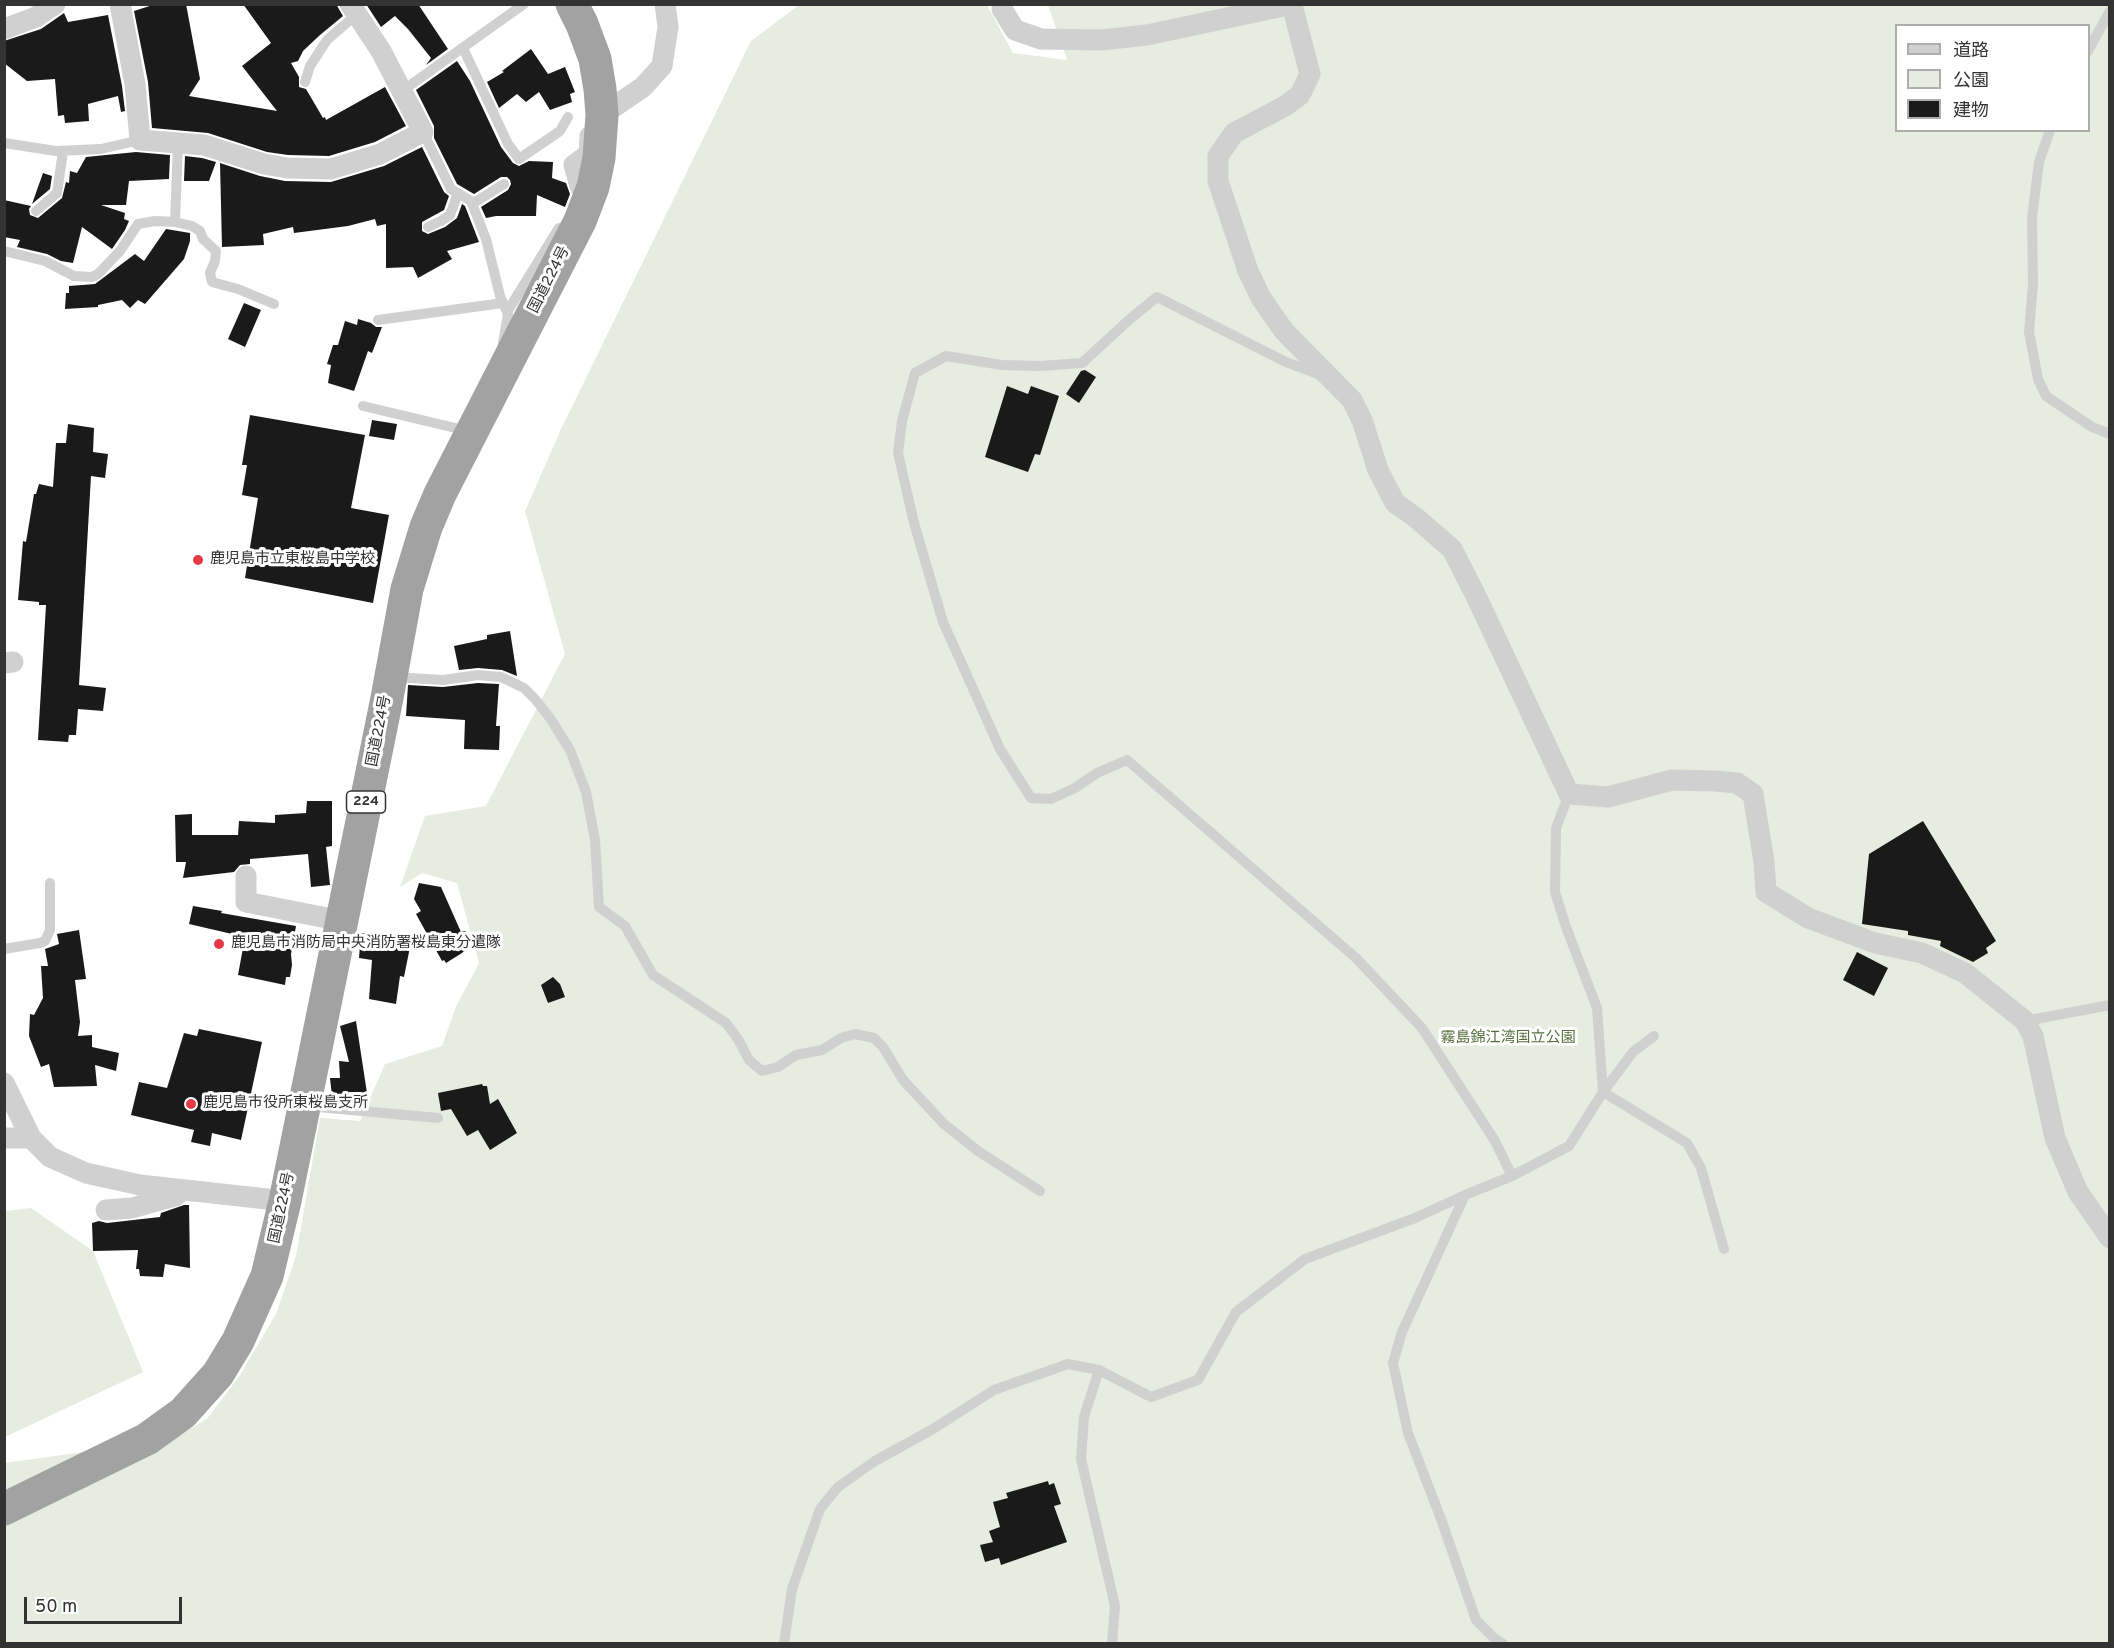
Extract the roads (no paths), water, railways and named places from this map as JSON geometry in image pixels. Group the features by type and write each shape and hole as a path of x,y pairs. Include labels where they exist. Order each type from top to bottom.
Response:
{"highway":[{"name":"国道224号","path":"4,1509 147,1439 183,1413 218,1374 238,1341 267,1276 285,1201 342,921 391,677 406,589 426,527 471,432 502,376 580,221 593,187 599,158 601,102 595,59 572,4"}],"street":[{"path":"4,29 36,17 55,4"},
{"path":"120,4 135,84 140,140 204,145 264,164 287,168 331,169 380,154 423,132 381,51 354,8"},
{"path":"572,177 589,154 587,108 643,87 662,66 668,27 665,4"},
{"path":"1003,4 1002,9 1015,30 1041,39 1101,40 1147,35 1292,5 1310,74 1300,95 1234,133 1218,156 1218,181 1248,271 1261,298 1284,331 1352,400 1362,420 1378,470 1395,503 1452,549 1569,794 1608,797 1672,780 1737,783 1753,794 1764,862 1766,892 1808,918 1875,943 1922,953 1965,973 2025,1021 2033,1036 2055,1138 2078,1192 2109,1238"},
{"path":"246,876 246,902 342,921"},
{"path":"4,1083 31,1138 50,1158 86,1173 140,1185 285,1201"},
{"path":"4,1138 31,1138"},
{"path":"106,1210 132,1208 175,1196 182,1190"}],"lane":[{"path":"402,91 524,4"},
{"path":"305,82 309,66 354,8"},
{"path":"2090,47 2109,11"},
{"path":"463,48 508,144 519,159 560,131 568,117"},
{"path":"423,132 451,189 471,201 486,238 508,314 501,351 502,376"},
{"path":"2049,132 2039,162 2032,218 2033,284 2029,332 2038,379 2046,396 2091,427 2109,434"},
{"path":"4,143 63,151 101,149 140,140"},
{"path":"176,222 178,143"},
{"path":"36,211 57,193 63,151"},
{"path":"472,204 504,184"},
{"path":"428,227 450,215 458,194"},
{"path":"4,251 45,261 74,276 92,277 98,274 120,251 138,224 155,221 192,225 200,231 203,239 216,251 210,273 212,282 238,289 274,304"},
{"path":"378,320 505,307 562,223 580,221"},
{"path":"1331,378 1286,362 1158,297 1082,363 1040,366 1002,365 946,356 915,373 902,421 898,453 914,523 943,622 970,687 1000,749 1031,798 1051,799 1075,788 1097,773 1127,760 1356,957 1422,1028 1495,1141 1512,1176"},
{"path":"363,406 471,432"},
{"path":"391,677 443,680 478,675 501,677 524,688 550,718 570,750 586,792 595,840 599,907 625,926 653,975 726,1023 749,1060 762,1071 778,1067 796,1055 822,1050 841,1038 855,1034 874,1038 883,1047 903,1080 944,1124 978,1151 1040,1191"},
{"path":"1569,794 1556,828 1555,892 1597,1008 1603,1092"},
{"path":"4,949 45,941 50,930 50,883"},
{"path":"2025,1021 2109,1005"},
{"path":"784,1644 792,1589 820,1509 838,1487 875,1461 933,1429 994,1390 1068,1364 1099,1370 1151,1397 1198,1380 1236,1312 1305,1259 1415,1218 1512,1176 1569,1146 1603,1092 1633,1052 1654,1036"},
{"path":"1603,1092 1687,1143 1701,1168 1724,1249"},
{"path":"304,1105 438,1118"},
{"path":"1465,1195 1402,1332 1392,1363 1408,1433 1476,1620 1503,1644"},
{"path":"1099,1370 1084,1417 1081,1459 1114,1606 1112,1644"}],"place":[{"name":"鹿児島市立東桜島中学校","path":"198,560"},
{"name":"鹿児島市消防局中央消防署桜島東分遣隊","path":"219,944"},
{"name":"鹿児島市役所東桜島支所","path":"191,1104"}],"park label":[{"name":"霧島錦江湾国立公園","path":"1508,1039"}]}
